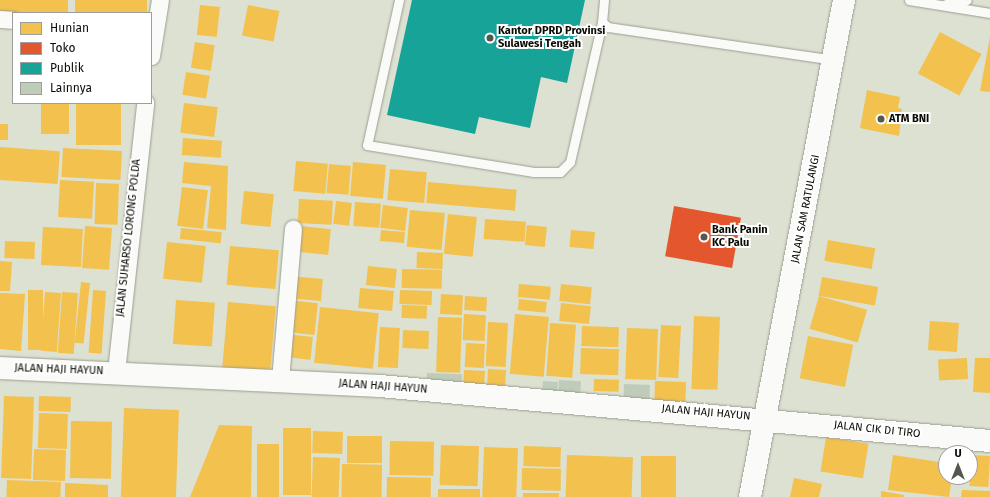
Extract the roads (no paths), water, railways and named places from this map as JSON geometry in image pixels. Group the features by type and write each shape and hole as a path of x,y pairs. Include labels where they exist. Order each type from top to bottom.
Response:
{"main road":[{"name":"JALAN SAM RATULANGI","path":"750,497 835,60 844,0"},
{"name":"JALAN HAJI HAYUN","path":"0,368 280,380 765,418"},
{"name":"JALAN CIK DI TIRO","path":"765,418 990,441"}],"street":[{"path":"152,36 160,0"},
{"path":"0,19 12,20"},
{"name":"JALAN SUHARSO LORONG POLDA","path":"116,372 145,104"},
{"path":"280,380 293,229"}],"lane":[{"path":"399,0 367,145 534,172 560,172 570,162 602,22 604,0"},
{"path":"909,0 990,13"},
{"path":"938,5 967,0"},
{"path":"602,22 608,27 835,60"}],"place":[{"name":"Kantor DPRD Provinsi Sulawesi Tengah","path":"490,38"},
{"name":"ATM BNI","path":"881,119"},
{"name":"Bank Panin KC Palu","path":"704,237"}]}
